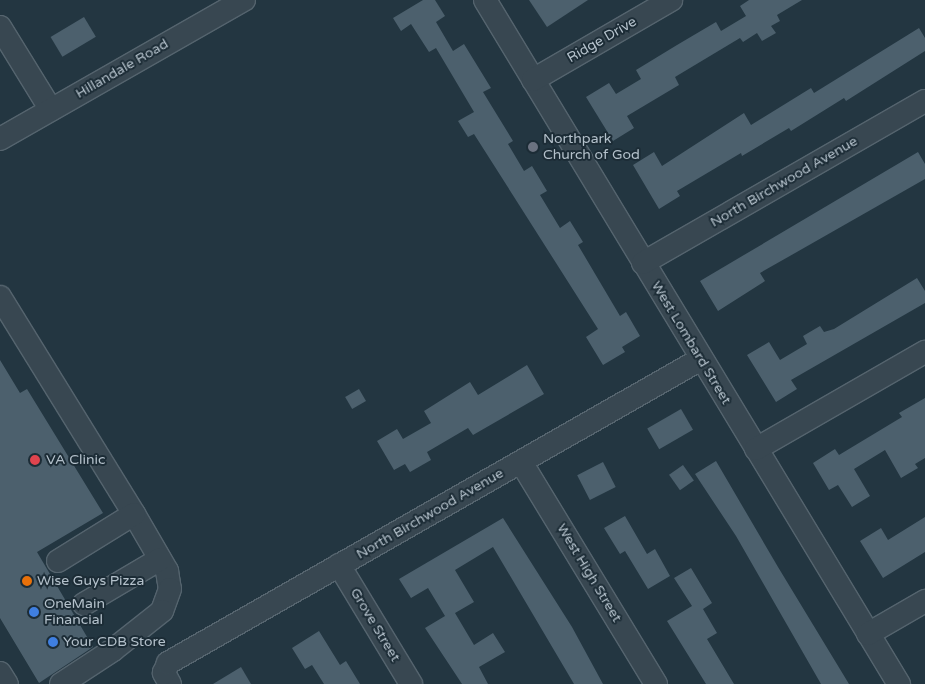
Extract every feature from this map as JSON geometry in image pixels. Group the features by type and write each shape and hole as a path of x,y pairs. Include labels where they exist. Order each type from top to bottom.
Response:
{"street":[{"name":"West Lombard Street","path":"485,0 701,359 900,684"},
{"name":"Ridge Drive","path":"533,80 671,0"},
{"name":"Hillandale Road","path":"0,139 240,1"},
{"path":"0,27 51,110"},
{"name":"North Birchwood Avenue","path":"643,263 925,101"},
{"path":"0,297 134,514 167,571 170,590 162,611 113,650 61,684"},
{"path":"756,449 925,352"},
{"name":"North Birchwood Avenue","path":"167,679 168,662 701,359"},
{"name":"West High Street","path":"521,462 656,684"},
{"path":"58,561 134,514"},
{"path":"84,604 160,559"},
{"name":"Grove Street","path":"339,565 410,684"},
{"path":"868,634 925,601"},
{"path":"0,673 7,684"}],"building":[{"path":"423,0 435,0 445,16 436,22 453,51 464,44 491,88 483,92 513,141 508,144 524,171 532,166 547,191 540,195 560,228 570,221 583,242 578,245 620,316 626,312 640,336 622,347 625,352 603,365 586,337 598,329 474,134 468,137 458,121 474,112 436,48 429,52 411,24 401,31 393,18"},
{"path":"529,0 588,0 547,27"},
{"path":"749,0 802,0 777,15 780,21 771,26 776,33 762,41 757,33 743,42 740,38 675,77 679,85 627,116 634,128 613,141 586,97 609,83 616,94 641,79 636,70 677,45 716,22 721,31 746,16 740,6"},
{"path":"84,17 96,37 62,57 51,37"},
{"path":"919,28 925,38 925,51 846,101 844,98 791,131 789,128 742,156 741,153 677,191 680,196 659,209 633,165 654,152 662,166 744,113 751,125 811,88 814,93"},
{"path":"918,152 925,164 925,179 760,273 765,281 718,311 700,281"},
{"path":"917,278 925,291 925,303 791,380 797,389 776,402 747,355 769,342 780,360 807,344 803,336 820,326 824,332 834,329"},
{"name":"VA Clinic","path":"0,360 20,393 27,389 103,513 37,552 93,647 39,683 0,618"},
{"path":"527,365 544,394 473,435 468,428 427,452 431,460 410,472 405,464 394,470 377,441 397,429 403,439 431,423 424,411 470,382 478,395"},
{"path":"359,389 366,401 352,409 345,397"},
{"path":"925,398 925,458 915,464 918,468 901,478 885,450 854,469 870,496 852,507 838,485 829,490 813,463 835,449 839,455 902,417 899,413"},
{"path":"681,409 693,430 659,449 647,428"},
{"path":"716,461 849,684 821,684 736,536 695,474"},
{"path":"603,462 616,487 590,500 577,475"},
{"path":"683,465 694,481 680,490 669,475"},
{"path":"625,516 647,554 655,549 670,576 648,589 625,551 620,554 604,528"},
{"path":"925,517 925,552 883,578 860,541 881,528 888,540"},
{"path":"503,518 572,627 603,684 574,684 493,547 455,570 474,602 455,613 474,645 493,633 505,652 479,667 488,684 462,684 425,628 445,616 428,588 411,598 399,579"},
{"path":"691,568 712,603 703,609 717,633 707,639 734,684 706,684 667,621 692,606 674,578"},
{"path":"319,631 340,665 346,661 360,684 324,684 312,665 305,669 292,648"},
{"path":"241,667 251,684 213,684"}],"place":[{"name":"Northpark Church of God","path":"533,147"},
{"name":"VA Clinic","path":"35,460"},
{"name":"Wise Guys Pizza","path":"27,581"},
{"name":"OneMain Financial","path":"34,612"},
{"name":"Your CDB Store","path":"53,642"}]}
